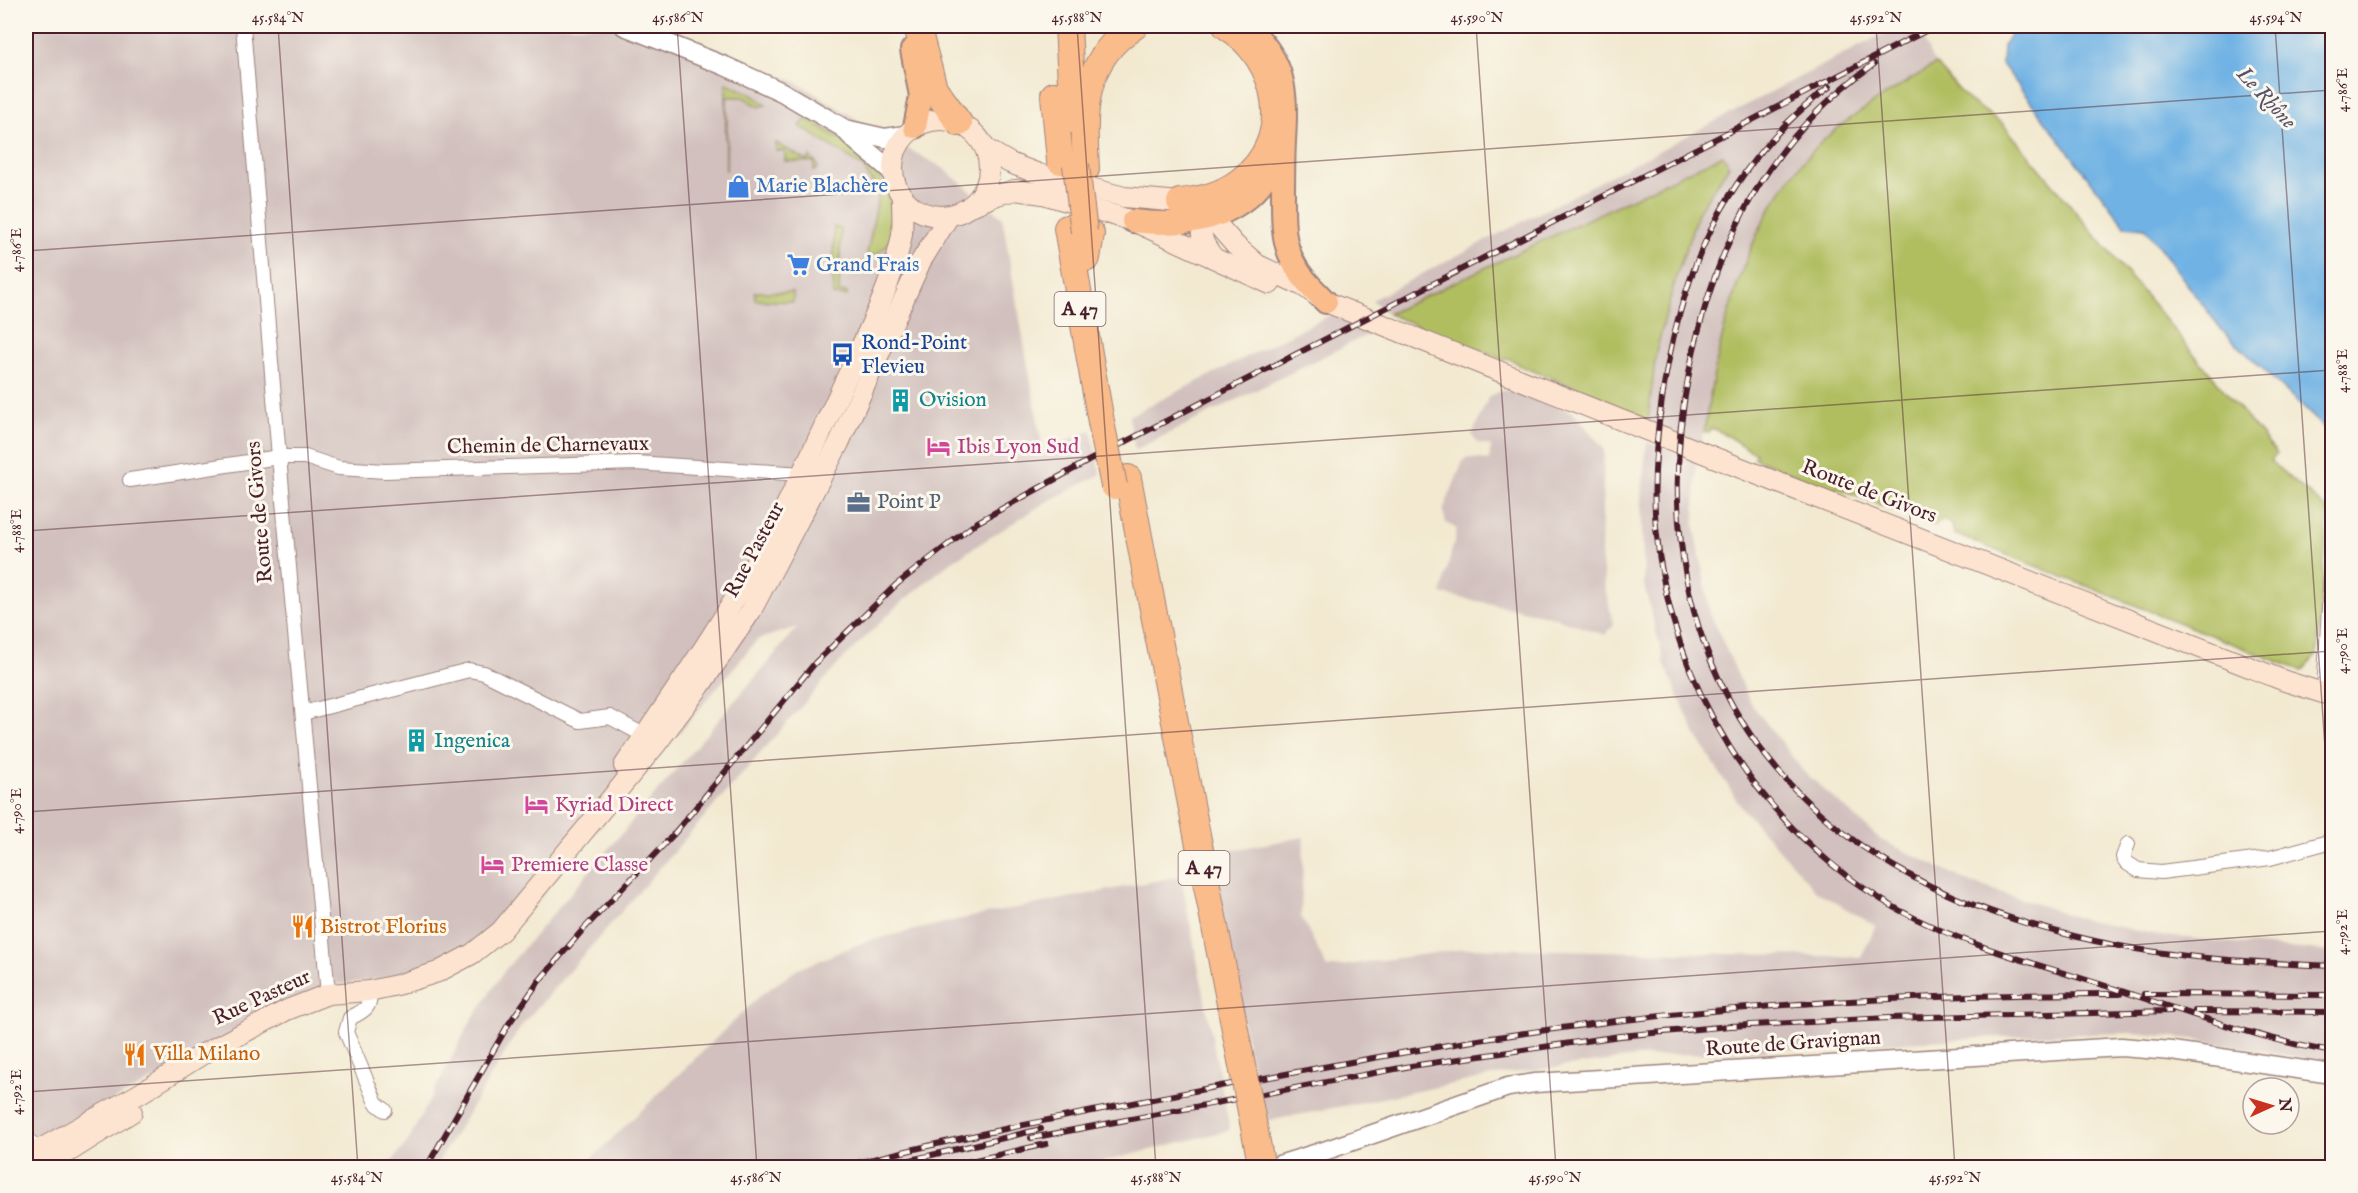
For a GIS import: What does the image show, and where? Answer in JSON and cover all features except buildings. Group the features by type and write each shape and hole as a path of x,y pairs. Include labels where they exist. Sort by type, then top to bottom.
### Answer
{"highway":[{"path":"906,26 921,96 910,131"},
{"path":"917,26 934,88 959,123"},
{"name":"A 47","path":"1052,26 1074,165 1109,419 1246,1167"},
{"name":"A 47","path":"1068,26 1074,165"},
{"path":"1074,165 1091,80 1105,51 1135,26"},
{"path":"1180,202 1206,198 1225,191 1247,176 1265,153 1273,129 1275,102 1263,62 1244,38 1226,26"},
{"path":"1246,26 1270,53 1282,78 1287,106 1283,212 1286,245 1299,272 1326,302"},
{"path":"1133,220 1166,224 1187,223 1232,208 1257,189 1272,169 1284,140"},
{"name":"A 47","path":"1083,238 1109,419"},
{"name":"A 47","path":"1137,570 1262,1167"}],"main road":[{"path":"936,120 959,123 972,131 986,148 1010,163 1039,174 1124,197 1180,202 1215,222 1235,245 1258,265 1303,286 1326,302 1304,298 1133,220 1028,191 1007,192 949,216 923,213 903,198 896,186 893,172 894,157 910,131 936,120"},
{"path":"973,205 983,194 988,179 989,164 986,148"},
{"path":"1214,258 1203,243 1203,224 1215,202 1225,191"},
{"name":"Rue Pasteur","path":"39,1157 242,1031 328,994 369,991 438,972 472,954 501,932 550,873 651,739 700,686 751,611 810,478 890,275 902,232 903,198"},
{"name":"Rue Pasteur","path":"810,478 839,443 921,261 949,216"},
{"name":"Route de Givors","path":"1326,302 1389,329 2145,627 2285,681 2328,695"},
{"name":"Rue Pasteur","path":"39,1157 247,1041 291,1021 369,991"}],"street":[{"name":"Route de Givors","path":"243,26 279,457 328,994"},
{"path":"624,26 726,66 783,92 845,129 885,138 910,131"},
{"path":"845,129 857,143 874,154 893,172"},
{"name":"Chemin de Charnevaux","path":"130,480 279,457 305,457 339,468 385,471 636,463 810,478"},
{"path":"2328,695 2332,556"},
{"path":"303,713 469,670 484,673 580,721 610,717 651,739"},
{"path":"2128,844 2123,856 2127,863 2138,870 2161,872 2270,858 2332,841"},
{"path":"369,991 371,1000 366,1010 350,1018 346,1032 376,1102 386,1110"},
{"name":"Route de Gravignan","path":"1269,1167 1327,1150 1508,1087 1535,1083 2121,1047 2172,1051 2332,1074"}],"shaded area":[{"path":"26,26 664,26 794,81 876,131 943,168 1002,217 1043,451 1091,430 1100,475 1048,501 951,562 897,606 842,660 522,1025 435,1167 388,1167 408,1141 471,1021 505,970 798,627 758,639 515,928 451,969 336,985 26,1143"},
{"path":"1898,26 1918,26 1936,64 1864,107 1825,139 1788,180 1763,222 1741,275 1712,380 1701,443 1648,422 1656,352 1676,277 1699,210 1729,166 1723,155 1388,314 1372,300"},
{"path":"1332,314 1373,332 1135,450 1129,416"},
{"path":"1513,390 1574,413 1604,449 1601,553 1605,589 1614,624 1605,635 1547,615 1441,594 1457,529 1446,523 1443,511 1463,461 1468,458 1489,460 1491,446 1477,443 1472,435 1489,396 1500,391"},
{"path":"1647,442 1696,458 1695,527 1710,613 1750,702 1803,771 1881,840 1972,883 2085,920 2164,936 2332,952 2332,1063 2193,1039 2133,1033 2037,1035 1638,1057 1502,1074 1263,1122 1209,854 1304,837 1301,916 1327,968 1470,948 1861,957 1876,926 1817,892 1741,807 1696,735 1665,666 1644,585 1641,495"},
{"path":"1181,876 1230,1130 1078,1168 579,1167 592,1158 762,994 798,969 864,942 956,920"}],"green space":[{"path":"1936,64 1967,99 2003,124 2277,454 2270,461 2328,510 2317,655 2302,671 1954,534 1952,525 1943,520 1935,526 1837,488 1832,490 1754,458 1756,453 1717,430 1711,428 1709,433 1704,432 1718,353 1728,313 1757,236 1776,200 1799,167 1826,138 1866,108"},
{"path":"726,83 750,93 766,105 759,107 743,97 727,97 726,171"},
{"path":"810,120 870,157 880,168 877,172 885,188 893,215 892,234 885,247 866,259 879,193 863,167 800,126 804,121"},
{"path":"776,143 807,161 810,157 817,164 818,168 814,171 814,162 785,161 785,151 776,151"},
{"path":"1723,155 1729,166 1699,210 1676,277 1656,352 1648,422 1619,411 1606,400 1518,365 1507,358 1504,360 1388,314"},
{"path":"834,227 841,229 839,292 847,293 847,296 833,295"},
{"path":"755,292 793,292 793,302 755,300"}],"water":[{"name":"Le Rhône","path":"2016,26 2323,26 2332,36 2332,435 2221,329 2145,228 2125,226 2002,64 2003,46"}],"railway":[{"path":"426,1168 508,1025 539,981 580,933 673,835 815,663 897,584 976,523 1090,460 1935,26"},
{"path":"1874,64 1837,93 1804,126 1776,160 1752,197 1731,237 1714,278 1701,322 1690,368 1679,446 1679,521 1690,594 1711,662 1744,725 1788,782 1844,833 1911,876 1931,886 1973,905 2016,920 2113,945 2206,958 2332,966"},
{"path":"1829,87 1793,118 1762,151 1735,187 1713,225 1695,265 1670,353 1656,447 1654,495 1656,527 1664,585 1680,642 1702,697 1730,748 1764,796 1804,839 1849,878 1899,910 1949,934 2001,953 2246,1031 2332,1052"},
{"path":"838,1168 981,1134 1220,1086 1428,1048 1554,1029 1765,1006 1908,998 2120,994"},
{"path":"2144,994 2332,995"},
{"path":"1031,1138 1411,1066 1620,1036 1730,1026 1889,1018 2171,1011"},
{"path":"2195,1011 2332,1012"},
{"path":"877,1168 1041,1129"},
{"path":"940,1168 1046,1144"}],"place":[{"name":"Marie Blachère","path":"738,186"},
{"name":"Grand Frais","path":"798,265"},
{"name":"Rond-Point Flevieu","path":"843,355"},
{"name":"Ovision","path":"901,400"},
{"name":"Ibis Lyon Sud","path":"939,447"},
{"name":"Point P","path":"859,502"},
{"name":"Ingenica","path":"416,741"},
{"name":"Kyriad Direct","path":"537,805"},
{"name":"Premiere Classe","path":"493,865"},
{"name":"Bistrot Florius","path":"302,927"},
{"name":"Villa Milano","path":"135,1054"}]}
